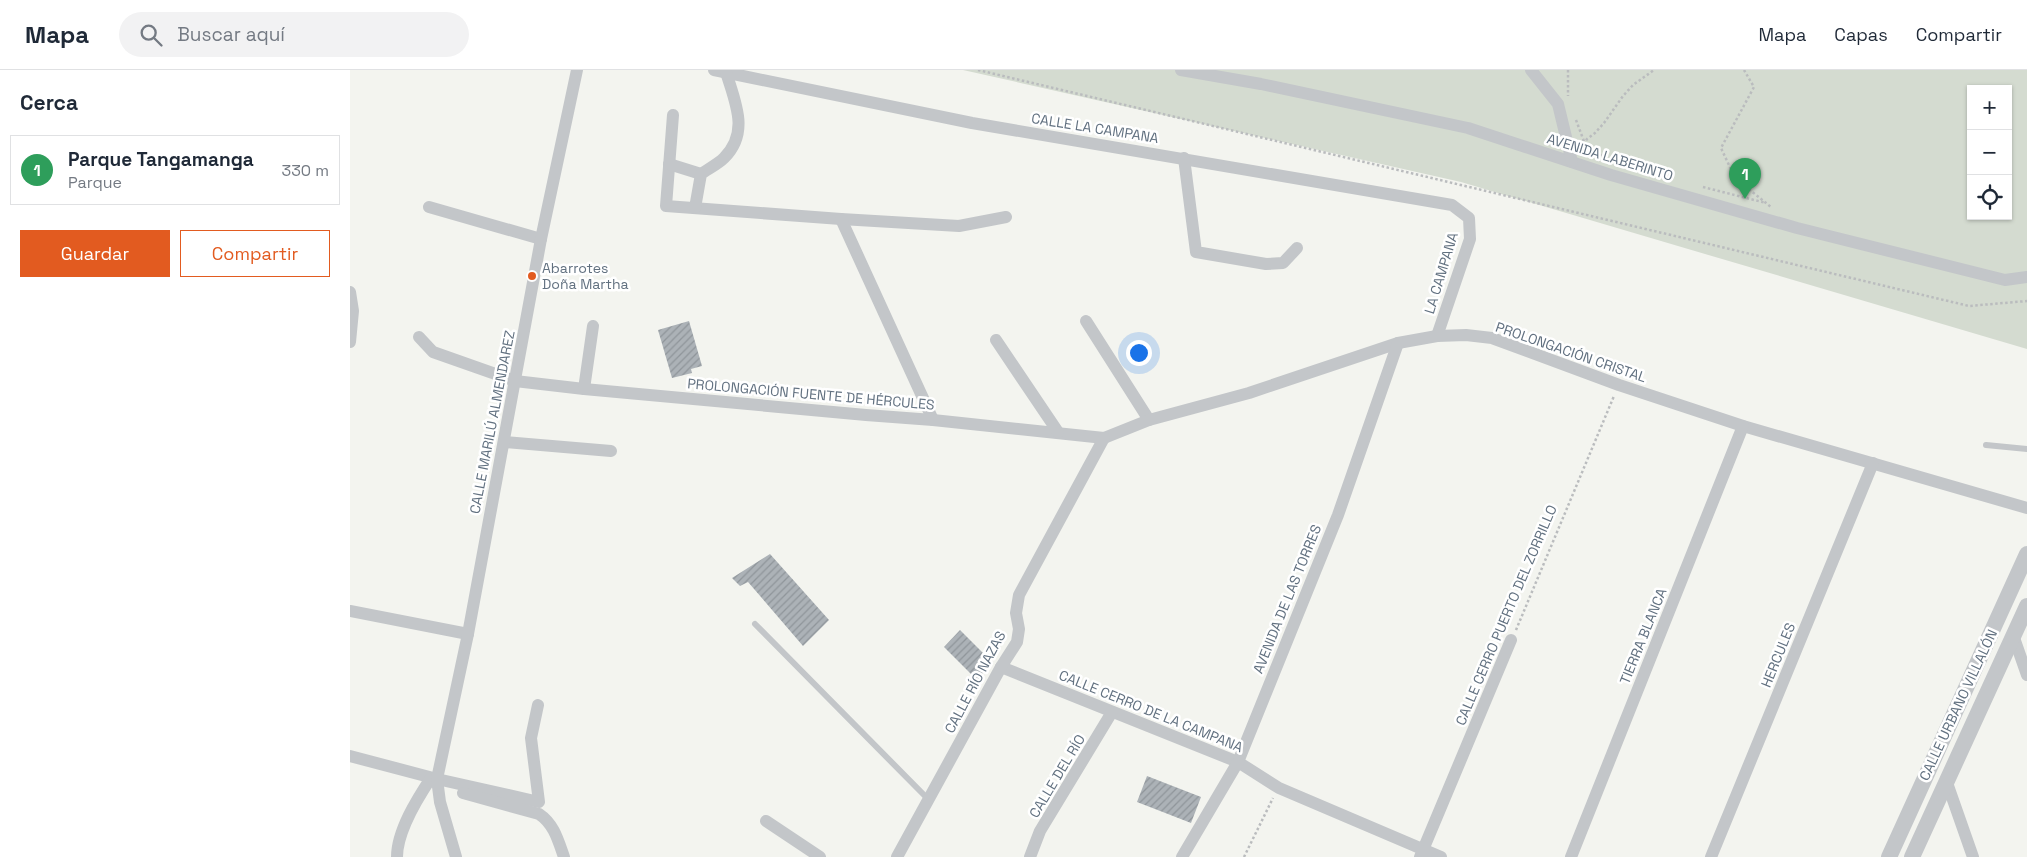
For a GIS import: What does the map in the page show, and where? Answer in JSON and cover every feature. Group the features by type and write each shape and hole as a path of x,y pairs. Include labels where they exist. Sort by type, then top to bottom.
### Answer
{"street":[{"name":"CALLE MARILÚ ALMENDAREZ","path":"435,781 468,634 542,238 577,70"},
{"name":"AVENIDA LABERINTO","path":"1181,70 1262,84 1468,128 1572,162 1797,228 2005,280 2027,277"},
{"path":"1531,70 1558,104 1572,162"},
{"path":"695,208 701,174 724,157 737,139 740,119 720,71"},
{"name":"CALLE LA CAMPANA","path":"720,71 972,123 1452,204 1469,218"},
{"path":"673,115 666,206 841,220 959,226 1006,217"},
{"path":"1184,158 1196,252 1266,264 1283,263 1297,248"},
{"path":"669,164 701,174"},
{"path":"429,207 542,238"},
{"name":"LA CAMPANA","path":"1437,336 1470,239 1469,218"},
{"path":"841,220 933,420"},
{"path":"350,292 352,311 350,342"},
{"path":"1086,321 1149,420"},
{"path":"584,389 593,326"},
{"name":"PROLONGACIÓN CRISTAL","path":"1104,438 1149,420 1249,393 1398,343 1437,336 1466,335 1492,338 1619,385 1743,426 2027,508"},
{"name":"PROLONGACIÓN FUENTE DE HÉRCULES","path":"419,337 433,352 516,381 584,389 1058,432 1104,438"},
{"path":"996,340 1058,432"},
{"name":"AVENIDA DE LAS TORRES","path":"1182,857 1238,762 1338,515 1398,343"},
{"name":"TIERRA BLANCA","path":"1571,857 1743,426"},
{"name":"CALLE RÍO NAZAS","path":"899,856 928,799 1001,667 1017,642 1019,629 1016,613 1019,595 1104,438"},
{"path":"504,442 611,451"},
{"name":"HERCULES","path":"1711,857 1873,463"},
{"name":"CALLE URBANO VILLALÓN","path":"1889,857 2027,554"},
{"name":"CALLE URBANO VILLALÓN","path":"1912,857 2027,606"},
{"path":"350,611 468,634"},
{"path":"2013,635 2027,674"},
{"name":"CALLE CERRO PUERTO DEL ZORRILLO","path":"1422,853 1511,640"},
{"name":"CALLE CERRO DE LA CAMPANA","path":"1001,667 1238,762 1278,788 1422,853"},
{"path":"435,781 539,802 532,738 538,705"},
{"name":"CALLE DEL RÍO","path":"1030,857 1040,832 1112,712"},
{"path":"350,756 539,814 548,820 553,828 564,857"},
{"path":"1946,780 1973,857"},
{"path":"397,857 397,844 418,798 435,781"},
{"path":"435,781 456,857"},
{"path":"766,821 820,857"},
{"path":"1422,853 1441,857"}],"lane":[{"path":"1986,446 2027,449"},
{"path":"755,624 928,799"}],"path":[{"path":"978,70 1968,306 2027,301"},
{"path":"1568,70 1569,100"},
{"path":"1572,162 1587,139 1604,123 1628,90 1654,70"},
{"path":"1744,70 1754,87 1721,148 1735,178 1774,209"},
{"path":"1575,118 1585,144 1616,164"},
{"path":"1700,186 1766,203"},
{"name":"CALLE CERRO PUERTO DEL ZORRILLO","path":"1511,640 1619,385"},
{"path":"1244,857 1278,788"}],"shaded area":[{"path":"963,70 2027,70 2027,349 1461,182"}],"building":[{"path":"689,321 702,366 691,369 692,373 672,378 658,330"},
{"path":"770,554 829,620 803,646 748,582 740,586 732,578"},
{"path":"960,630 990,660 978,681 944,647"},
{"path":"1147,776 1201,797 1191,823 1137,802"}],"place":[{"name":"Parque Tangamanga","path":"1745,199"},
{"name":"Abarrotes Doña Martha","path":"532,276"}]}
